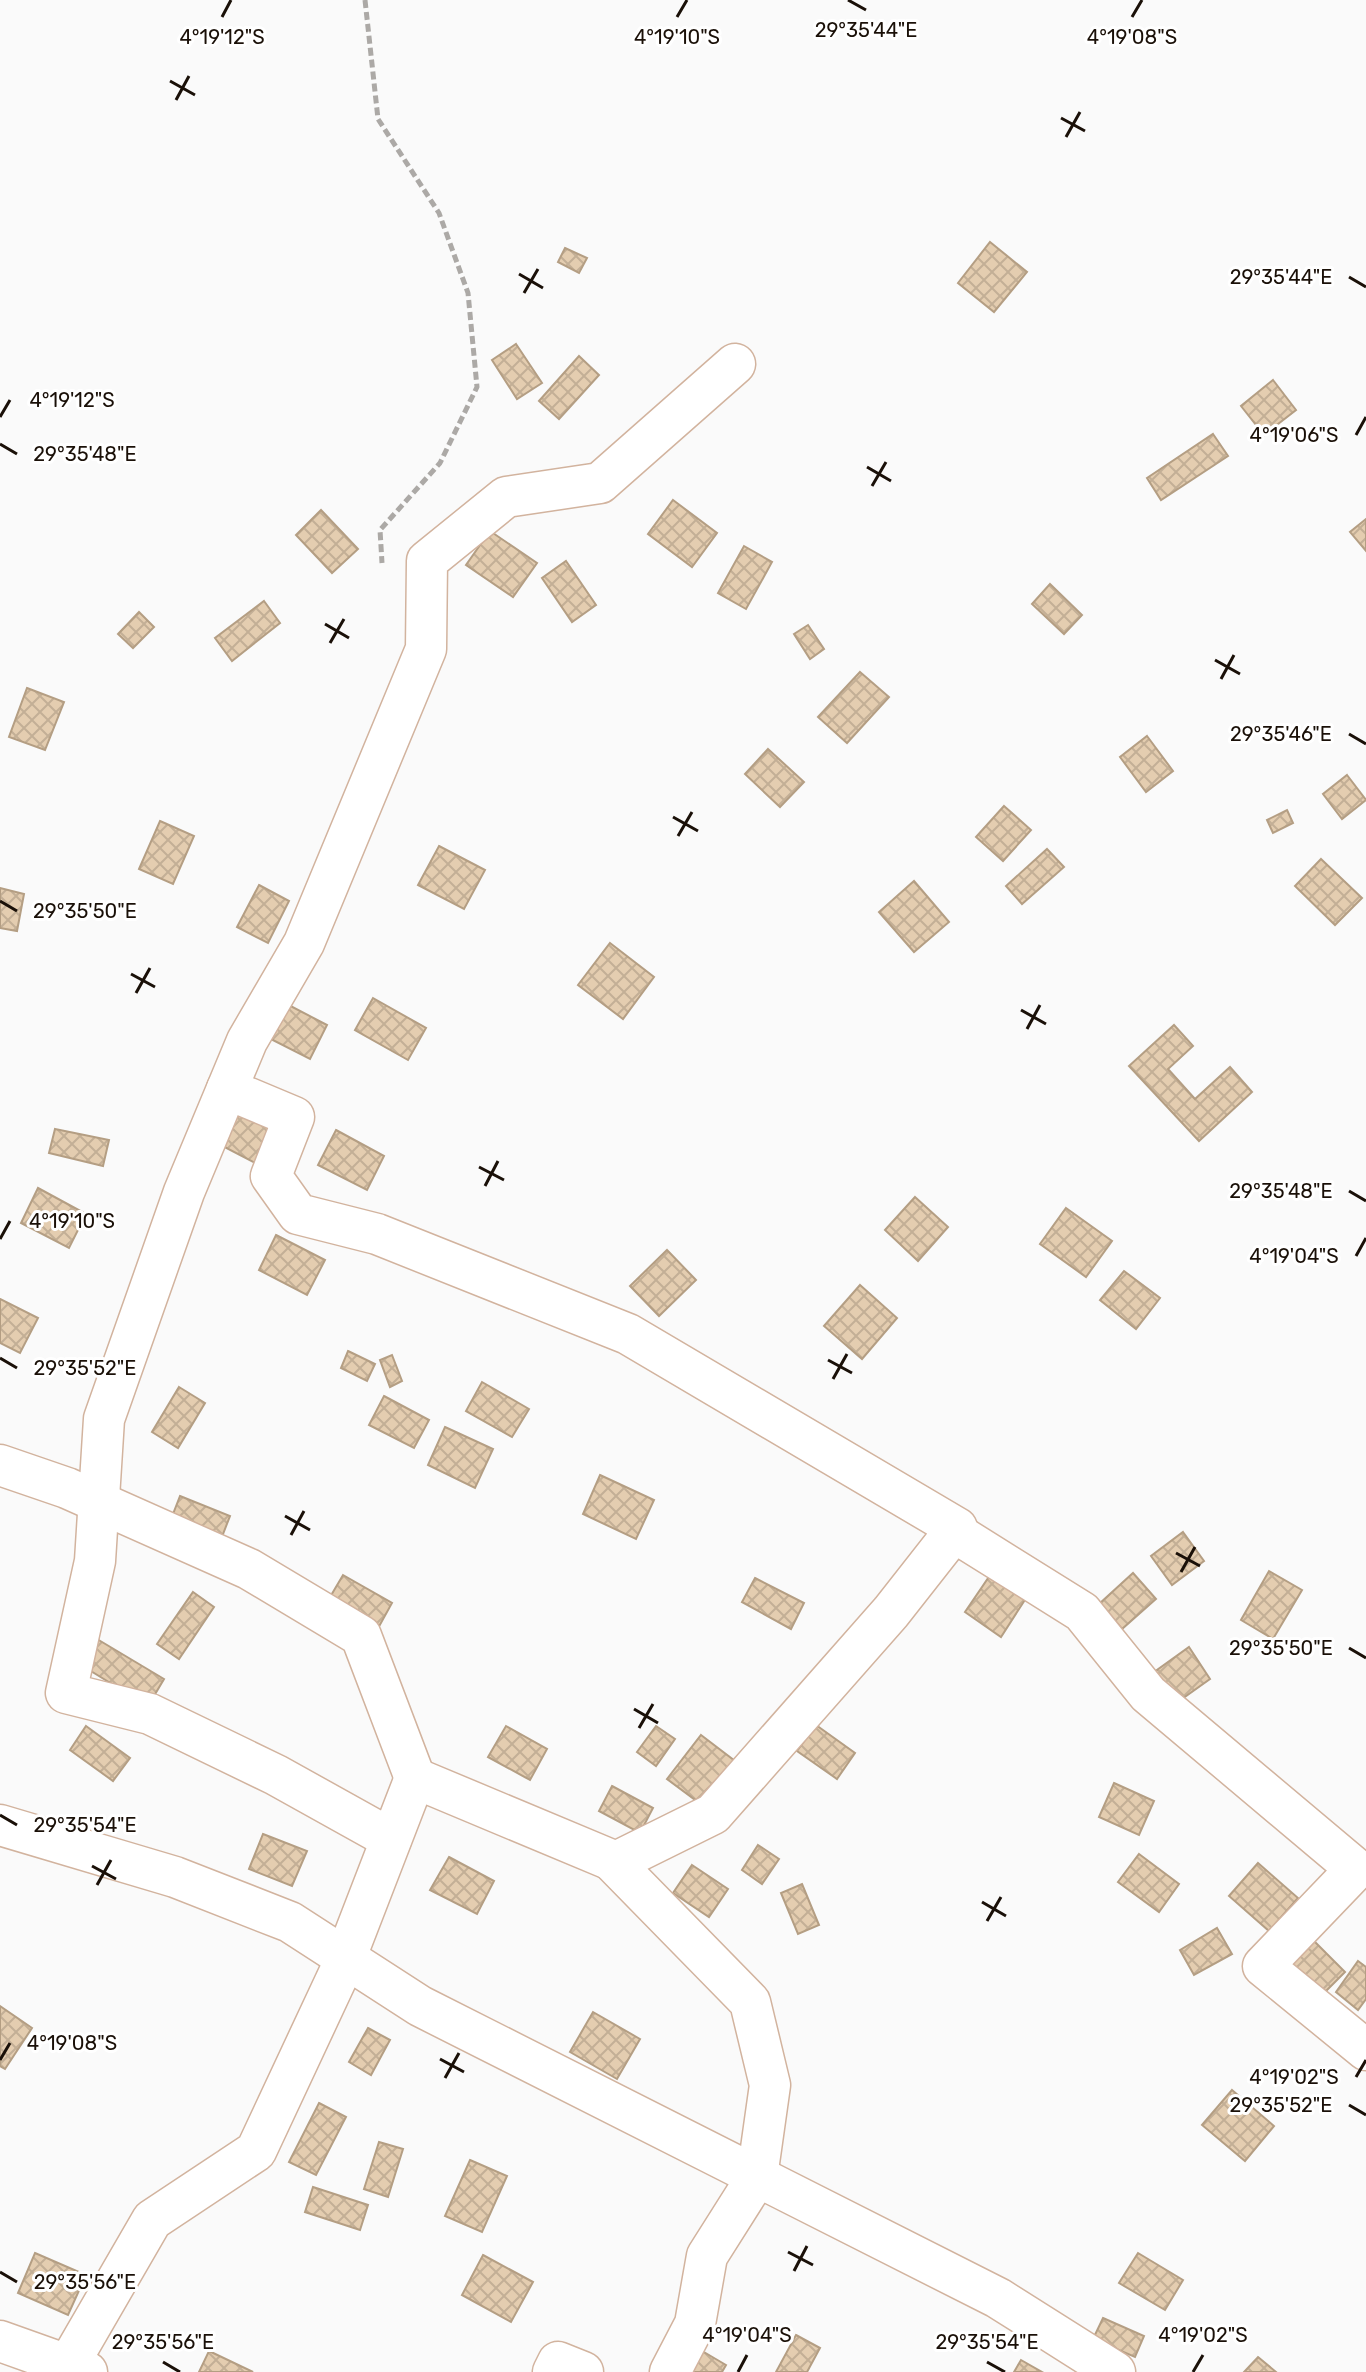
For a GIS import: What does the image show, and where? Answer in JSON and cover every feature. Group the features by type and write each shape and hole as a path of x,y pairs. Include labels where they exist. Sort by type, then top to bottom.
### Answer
{"street":[{"path":"391,1839 276,1775 150,1714 66,1693 95,1561 104,1419 184,1192 247,1041 304,943 426,649 427,561 506,497 600,483 735,364"},
{"path":"227,1089 294,1117 271,1176 298,1214 377,1234 628,1334 957,1528 891,1612 713,1814 616,1862 415,1778"},
{"path":"0,1465 99,1502 249,1569 361,1636 415,1778 345,1959 256,2151 152,2220 73,2370 0,2341"},
{"path":"954,1532 1082,1612 1148,1694 1356,1869 1263,1966 1366,2050"},
{"path":"0,1825 175,1877 290,1922 420,2006 998,2298 1081,2362 1115,2372"},
{"path":"611,1860 750,2002 770,2085 757,2177 707,2256 695,2324 670,2372"},
{"path":"553,2372 558,2362 583,2372"}],"path":[{"path":"365,0 378,119 439,213 468,293 477,387 440,463 380,530 382,569"}],"building":[{"path":"990,242 1027,272 994,312 958,283"},
{"path":"565,248 587,258 579,273 558,262"},
{"path":"516,344 542,383 517,399 492,360"},
{"path":"579,356 599,375 559,419 539,401"},
{"path":"1273,380 1296,410 1264,435 1241,406"},
{"path":"1213,434 1228,456 1161,500 1147,478"},
{"path":"673,500 717,533 692,567 648,534"},
{"path":"321,510 358,549 332,573 296,535"},
{"path":"1366,519 1366,551 1350,532"},
{"path":"490,531 537,563 513,597 466,565"},
{"path":"744,546 772,562 746,609 718,593"},
{"path":"566,561 596,605 572,622 542,578"},
{"path":"1050,584 1082,615 1064,634 1032,604"},
{"path":"264,601 280,623 232,661 215,638"},
{"path":"139,612 154,627 133,648 118,634"},
{"path":"808,625 824,649 810,659 794,634"},
{"path":"860,672 889,697 847,743 818,717"},
{"path":"27,688 64,702 45,750 9,737"},
{"path":"1147,736 1173,771 1146,792 1120,757"},
{"path":"768,749 804,782 780,807 745,774"},
{"path":"1347,775 1366,800 1342,819 1323,794"},
{"path":"1004,806 1031,830 1003,861 976,837"},
{"path":"1287,810 1293,823 1273,833 1267,820"},
{"path":"160,821 194,836 173,884 139,869"},
{"path":"439,846 485,870 464,909 418,885"},
{"path":"1047,849 1064,867 1022,904 1006,886"},
{"path":"1321,859 1362,898 1335,925 1295,886"},
{"path":"914,881 949,922 914,952 879,912"},
{"path":"259,885 289,901 268,943 237,927"},
{"path":"0,888 24,894 17,931 0,928"},
{"path":"610,943 654,977 623,1019 578,985"},
{"path":"373,998 426,1028 408,1060 355,1030"},
{"path":"279,1000 327,1025 310,1059 261,1034"},
{"path":"1174,1025 1193,1046 1168,1069 1195,1099 1230,1067 1252,1092 1199,1141 1129,1066"},
{"path":"230,1107 279,1131 261,1166 213,1141"},
{"path":"55,1129 109,1140 103,1166 49,1153"},
{"path":"336,1130 384,1156 367,1190 318,1165"},
{"path":"38,1188 86,1214 69,1248 21,1223"},
{"path":"915,1197 948,1227 918,1261 885,1230"},
{"path":"1066,1208 1112,1241 1086,1277 1040,1244"},
{"path":"276,1235 325,1260 307,1295 259,1270"},
{"path":"667,1250 696,1280 659,1316 630,1286"},
{"path":"1124,1271 1160,1298 1136,1329 1100,1300"},
{"path":"860,1285 897,1318 862,1359 824,1326"},
{"path":"0,1299 38,1318 20,1353 0,1343"},
{"path":"348,1351 375,1364 367,1381 341,1368"},
{"path":"392,1355 402,1381 390,1387 380,1360"},
{"path":"482,1382 529,1409 512,1437 466,1411"},
{"path":"179,1387 205,1403 178,1448 152,1432"},
{"path":"384,1396 429,1420 414,1448 369,1425"},
{"path":"445,1427 493,1449 475,1488 428,1465"},
{"path":"600,1475 654,1500 636,1539 583,1514"},
{"path":"180,1496 230,1516 218,1547 168,1527"},
{"path":"1183,1532 1204,1561 1172,1585 1151,1556"},
{"path":"995,1568 1030,1592 1001,1637 965,1612"},
{"path":"1269,1571 1302,1590 1273,1639 1241,1620"},
{"path":"1133,1573 1156,1599 1122,1629 1100,1603"},
{"path":"343,1575 392,1603 376,1632 326,1604"},
{"path":"755,1578 804,1603 791,1629 742,1602"},
{"path":"193,1592 214,1607 179,1659 157,1644"},
{"path":"97,1639 164,1679 148,1706 81,1665"},
{"path":"1189,1647 1210,1679 1172,1706 1150,1675"},
{"path":"816,1725 855,1753 837,1779 797,1751"},
{"path":"86,1726 130,1758 113,1781 70,1750"},
{"path":"506,1726 547,1749 530,1780 488,1757"},
{"path":"656,1726 675,1739 656,1766 637,1752"},
{"path":"701,1735 735,1761 702,1805 667,1779"},
{"path":"1114,1783 1154,1801 1139,1835 1099,1817"},
{"path":"612,1786 653,1808 640,1833 599,1811"},
{"path":"263,1834 307,1851 292,1886 249,1869"},
{"path":"758,1845 779,1859 762,1884 742,1870"},
{"path":"1139,1854 1179,1884 1159,1912 1118,1882"},
{"path":"449,1857 494,1881 477,1914 430,1890"},
{"path":"1258,1863 1298,1898 1269,1931 1229,1896"},
{"path":"692,1865 728,1889 709,1917 673,1893"},
{"path":"802,1884 819,1925 798,1934 781,1893"},
{"path":"1217,1928 1232,1954 1194,1975 1180,1950"},
{"path":"1311,1938 1345,1972 1315,2002 1281,1969"},
{"path":"1358,1961 1366,1967 1366,1999 1358,2010 1336,1992"},
{"path":"0,2006 32,2028 5,2069 0,2066"},
{"path":"593,2012 640,2039 617,2079 570,2052"},
{"path":"368,2028 390,2040 371,2075 349,2062"},
{"path":"1232,2090 1274,2126 1245,2161 1202,2125"},
{"path":"319,2103 346,2117 316,2175 289,2162"},
{"path":"379,2142 403,2149 388,2197 364,2189"},
{"path":"470,2160 507,2176 482,2232 445,2216"},
{"path":"313,2187 368,2205 360,2230 305,2212"},
{"path":"35,2253 86,2275 68,2315 18,2293"},
{"path":"1138,2253 1183,2280 1165,2310 1119,2283"},
{"path":"483,2255 533,2282 511,2322 462,2295"},
{"path":"1103,2318 1144,2336 1135,2357 1093,2339"},
{"path":"796,2335 820,2348 807,2372 776,2372"},
{"path":"692,2345 726,2365 722,2372 680,2372"},
{"path":"209,2351 253,2372 199,2372"},
{"path":"1258,2357 1276,2372 1244,2372"},
{"path":"1021,2360 1042,2372 1014,2372"}]}
